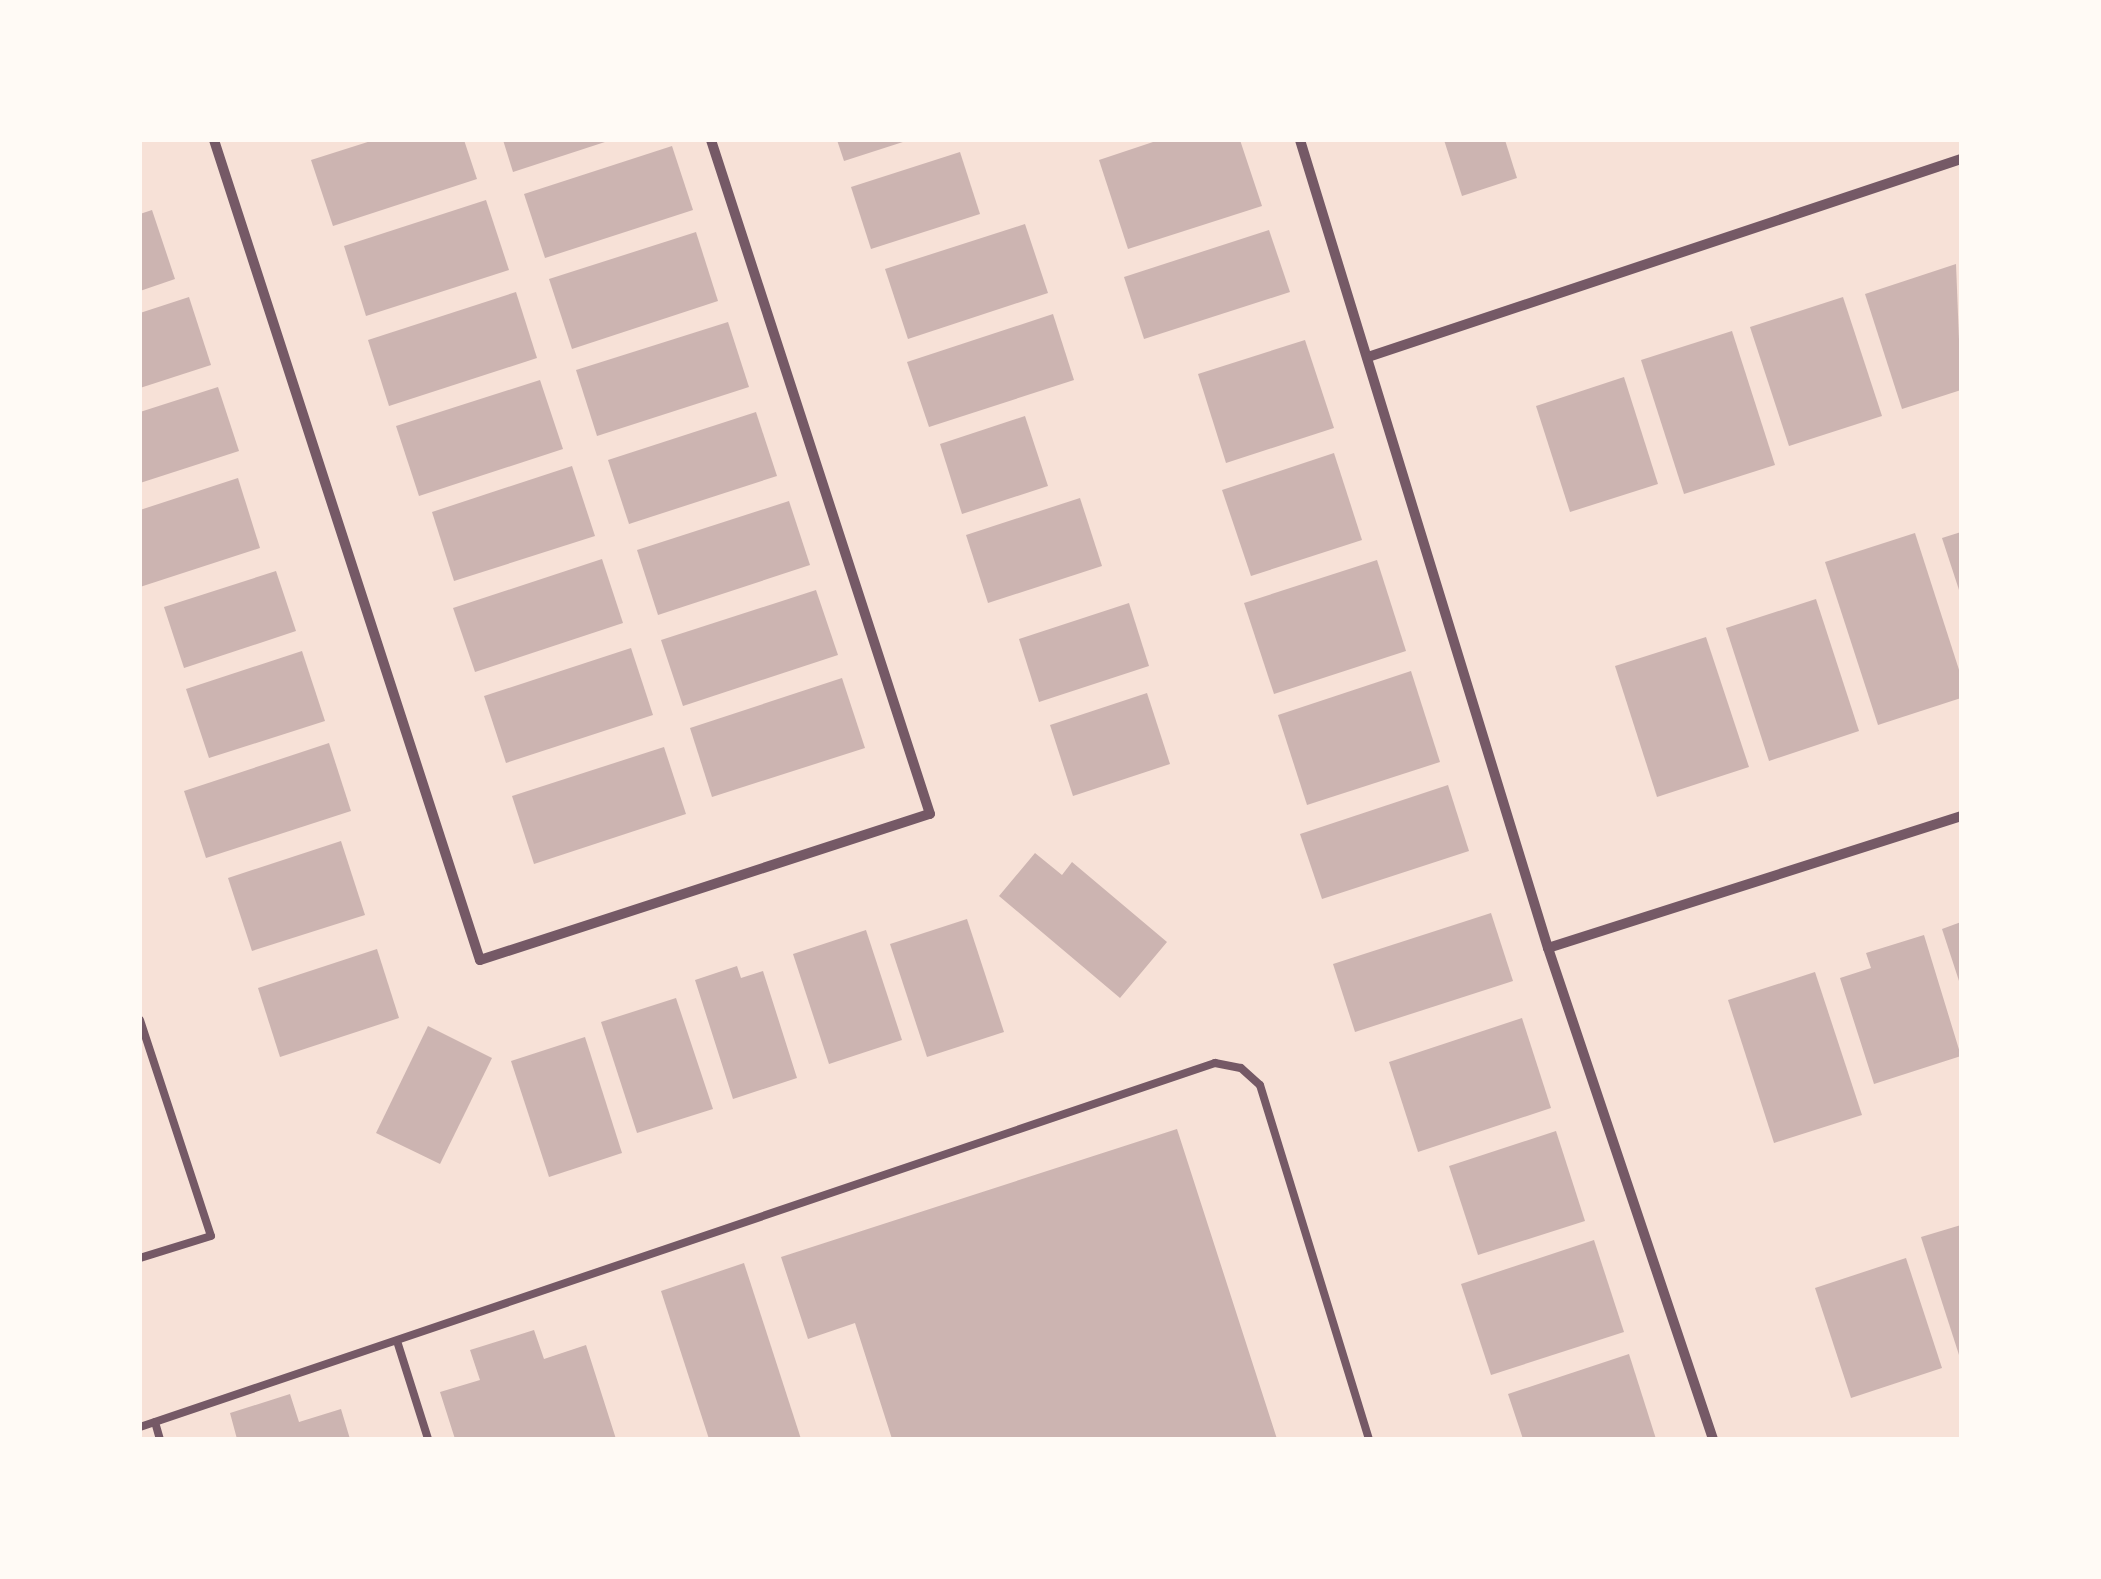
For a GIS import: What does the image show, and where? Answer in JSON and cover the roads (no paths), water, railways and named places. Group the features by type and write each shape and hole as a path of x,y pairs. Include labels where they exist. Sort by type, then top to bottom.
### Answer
{"street":[{"path":"214,140 480,960 930,814 711,140"},
{"path":"1300,140 1371,356 1548,948 1713,1439"},
{"path":"1371,356 1961,158"},
{"path":"1548,948 1961,816"}],"lane":[{"path":"140,1020 210,1236 140,1258"},
{"path":"140,1428 1215,1063 1241,1068 1260,1085 1369,1439"},
{"path":"398,1340 428,1439"},
{"path":"155,1422 160,1439"}]}
